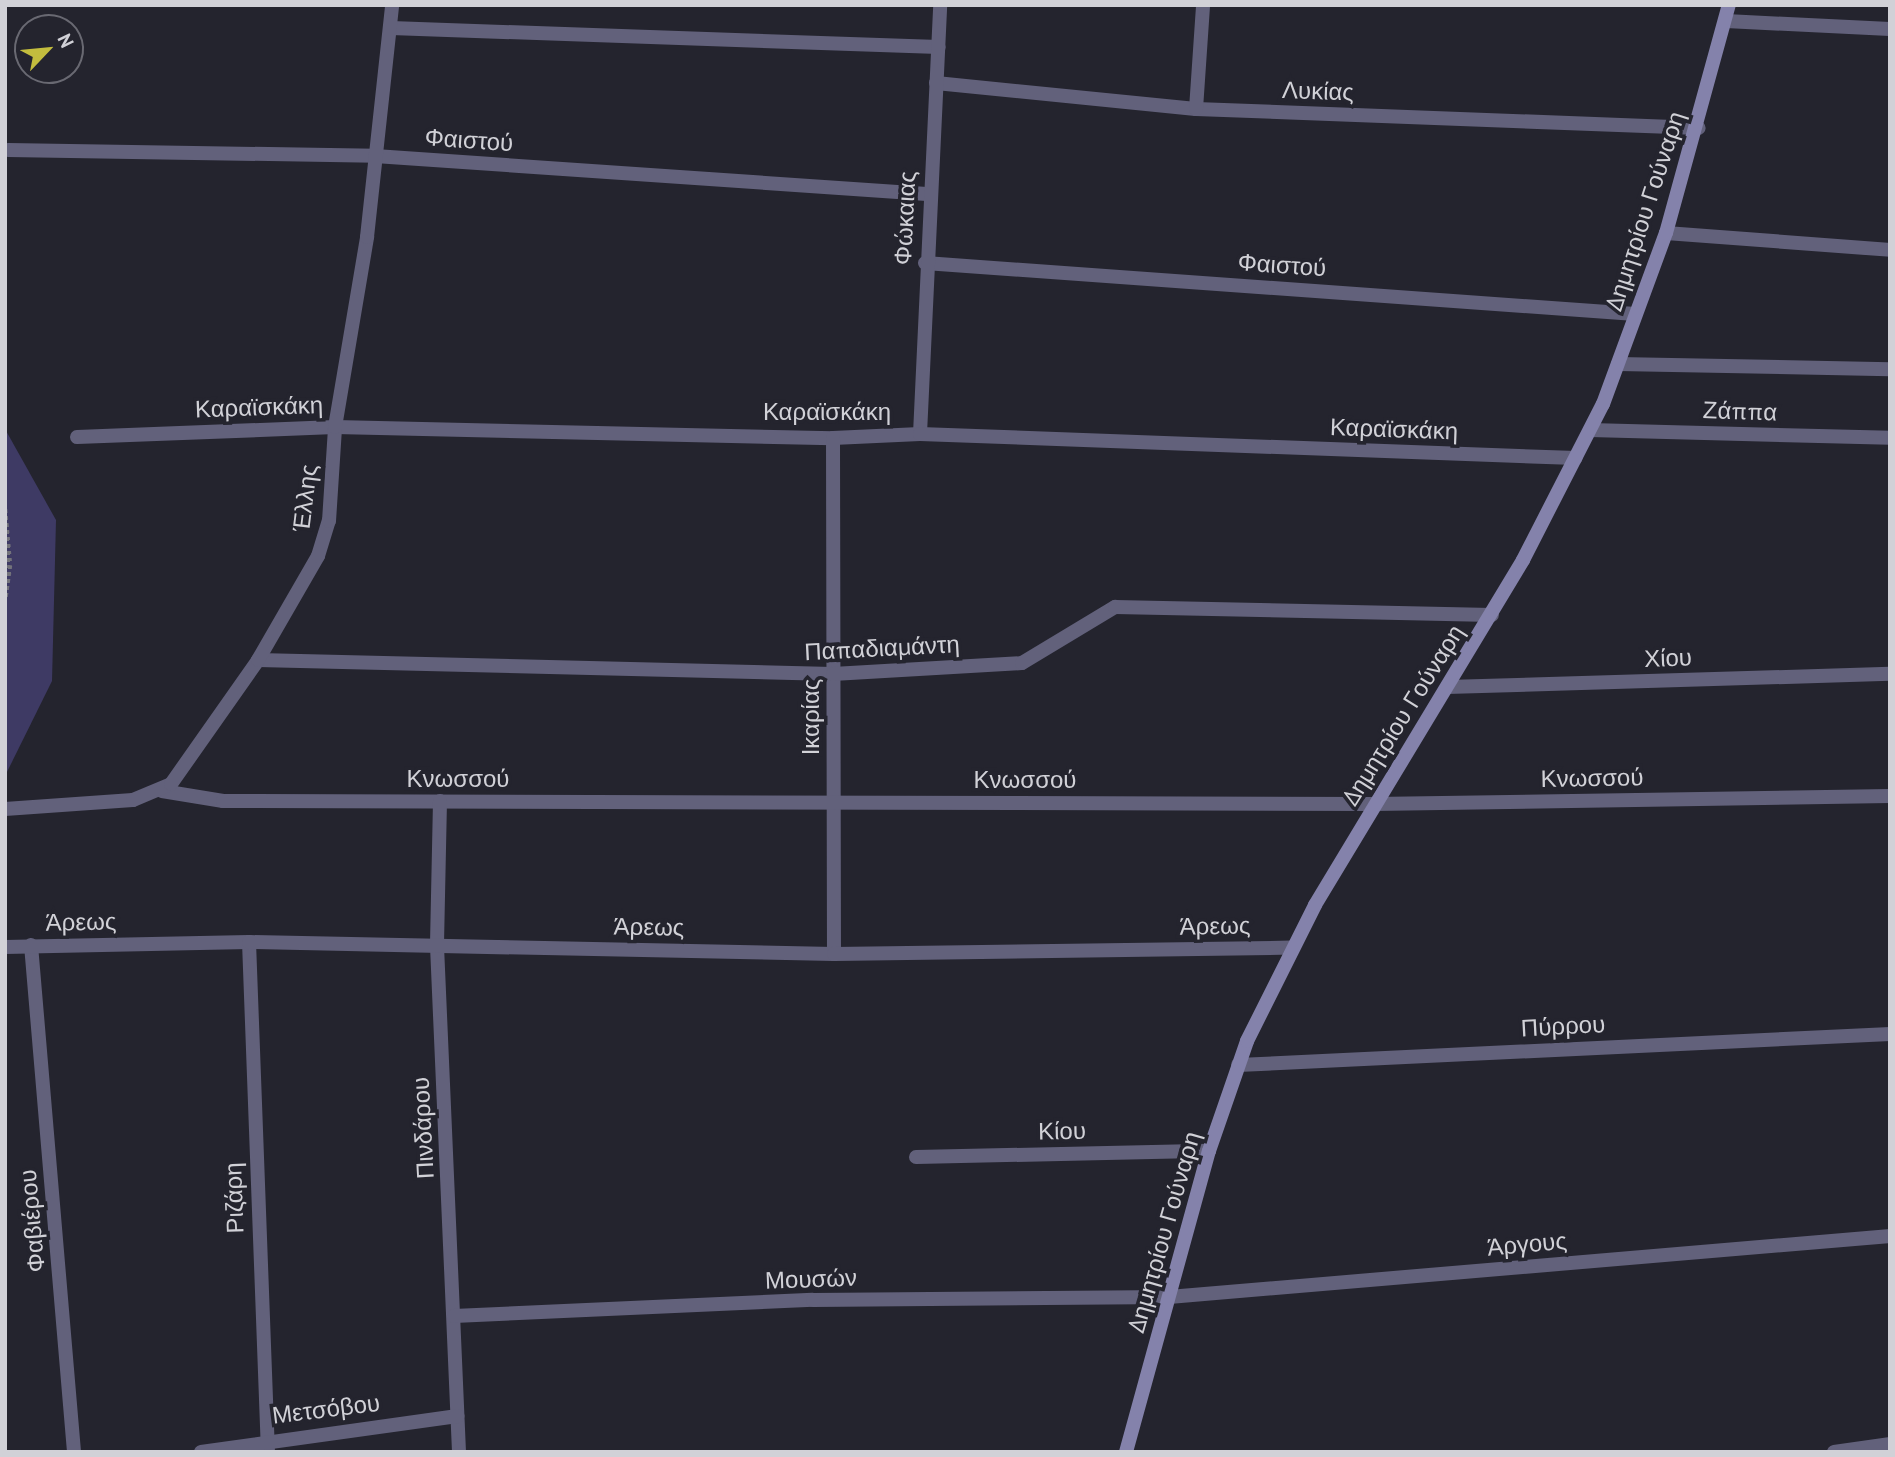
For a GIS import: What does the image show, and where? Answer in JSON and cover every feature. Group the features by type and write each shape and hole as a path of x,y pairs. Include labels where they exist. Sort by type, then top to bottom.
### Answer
{"street":[{"name":"Έλλης","path":"162,791 195,758 258,660 327,530 335,427 375,156 392,5"},
{"name":"Φώκαιας","path":"920,434 927,194 940,5"},
{"path":"1196,109 1203,5"},
{"name":"Δημητρίου Γούναρη","path":"1126,1452 1209,1151 1238,1065 1291,948 1374,804 1492,615 1590,430 1618,364 1666,233 1699,128 1730,5"},
{"path":"1726,21 1890,29"},
{"path":"391,28 939,47"},
{"name":"Λυκίας","path":"936,83 1196,109 1699,128"},
{"name":"Φαιστού","path":"8,150 375,156 927,194"},
{"path":"1666,233 1890,250"},
{"name":"Φαιστού","path":"925,263 1635,314"},
{"path":"1618,364 1890,369"},
{"name":"Καραϊσκάκη","path":"77,437 335,427 832,438 920,434 1576,458"},
{"name":"Ζάππα","path":"1590,430 1890,438"},
{"name":"Ικαρίας","path":"832,438 834,954"},
{"name":"Παπαδιαμάντη","path":"258,660 833,674 1022,663 1115,607 1492,615"},
{"name":"Χίου","path":"1447,687 1890,674"},
{"path":"5,809 76,800 111,803 162,791"},
{"name":"Κνωσσού","path":"162,791 223,801 440,802 1374,804 1890,796"},
{"name":"Πινδάρου","path":"440,802 437,946 459,1452"},
{"name":"Άρεως","path":"5,947 249,942 834,954 1291,948"},
{"name":"Ριζάρη","path":"249,942 268,1446"},
{"name":"Φαβιέρου","path":"31,945 74,1452"},
{"name":"Πύρρου","path":"1238,1065 1890,1034"},
{"name":"Κίου","path":"916,1157 1209,1151"},
{"name":"Άργους","path":"1169,1297 1890,1236"},
{"name":"Μουσών","path":"454,1316 813,1300 1169,1297"},
{"name":"Μετσόβου","path":"201,1452 268,1446 457,1416"},
{"path":"1834,1452 1890,1444"}],"path":[{"path":"5,509 10,565 5,600"}],"shaded area":[{"path":"5,429 56,520 52,681 5,776"}]}
